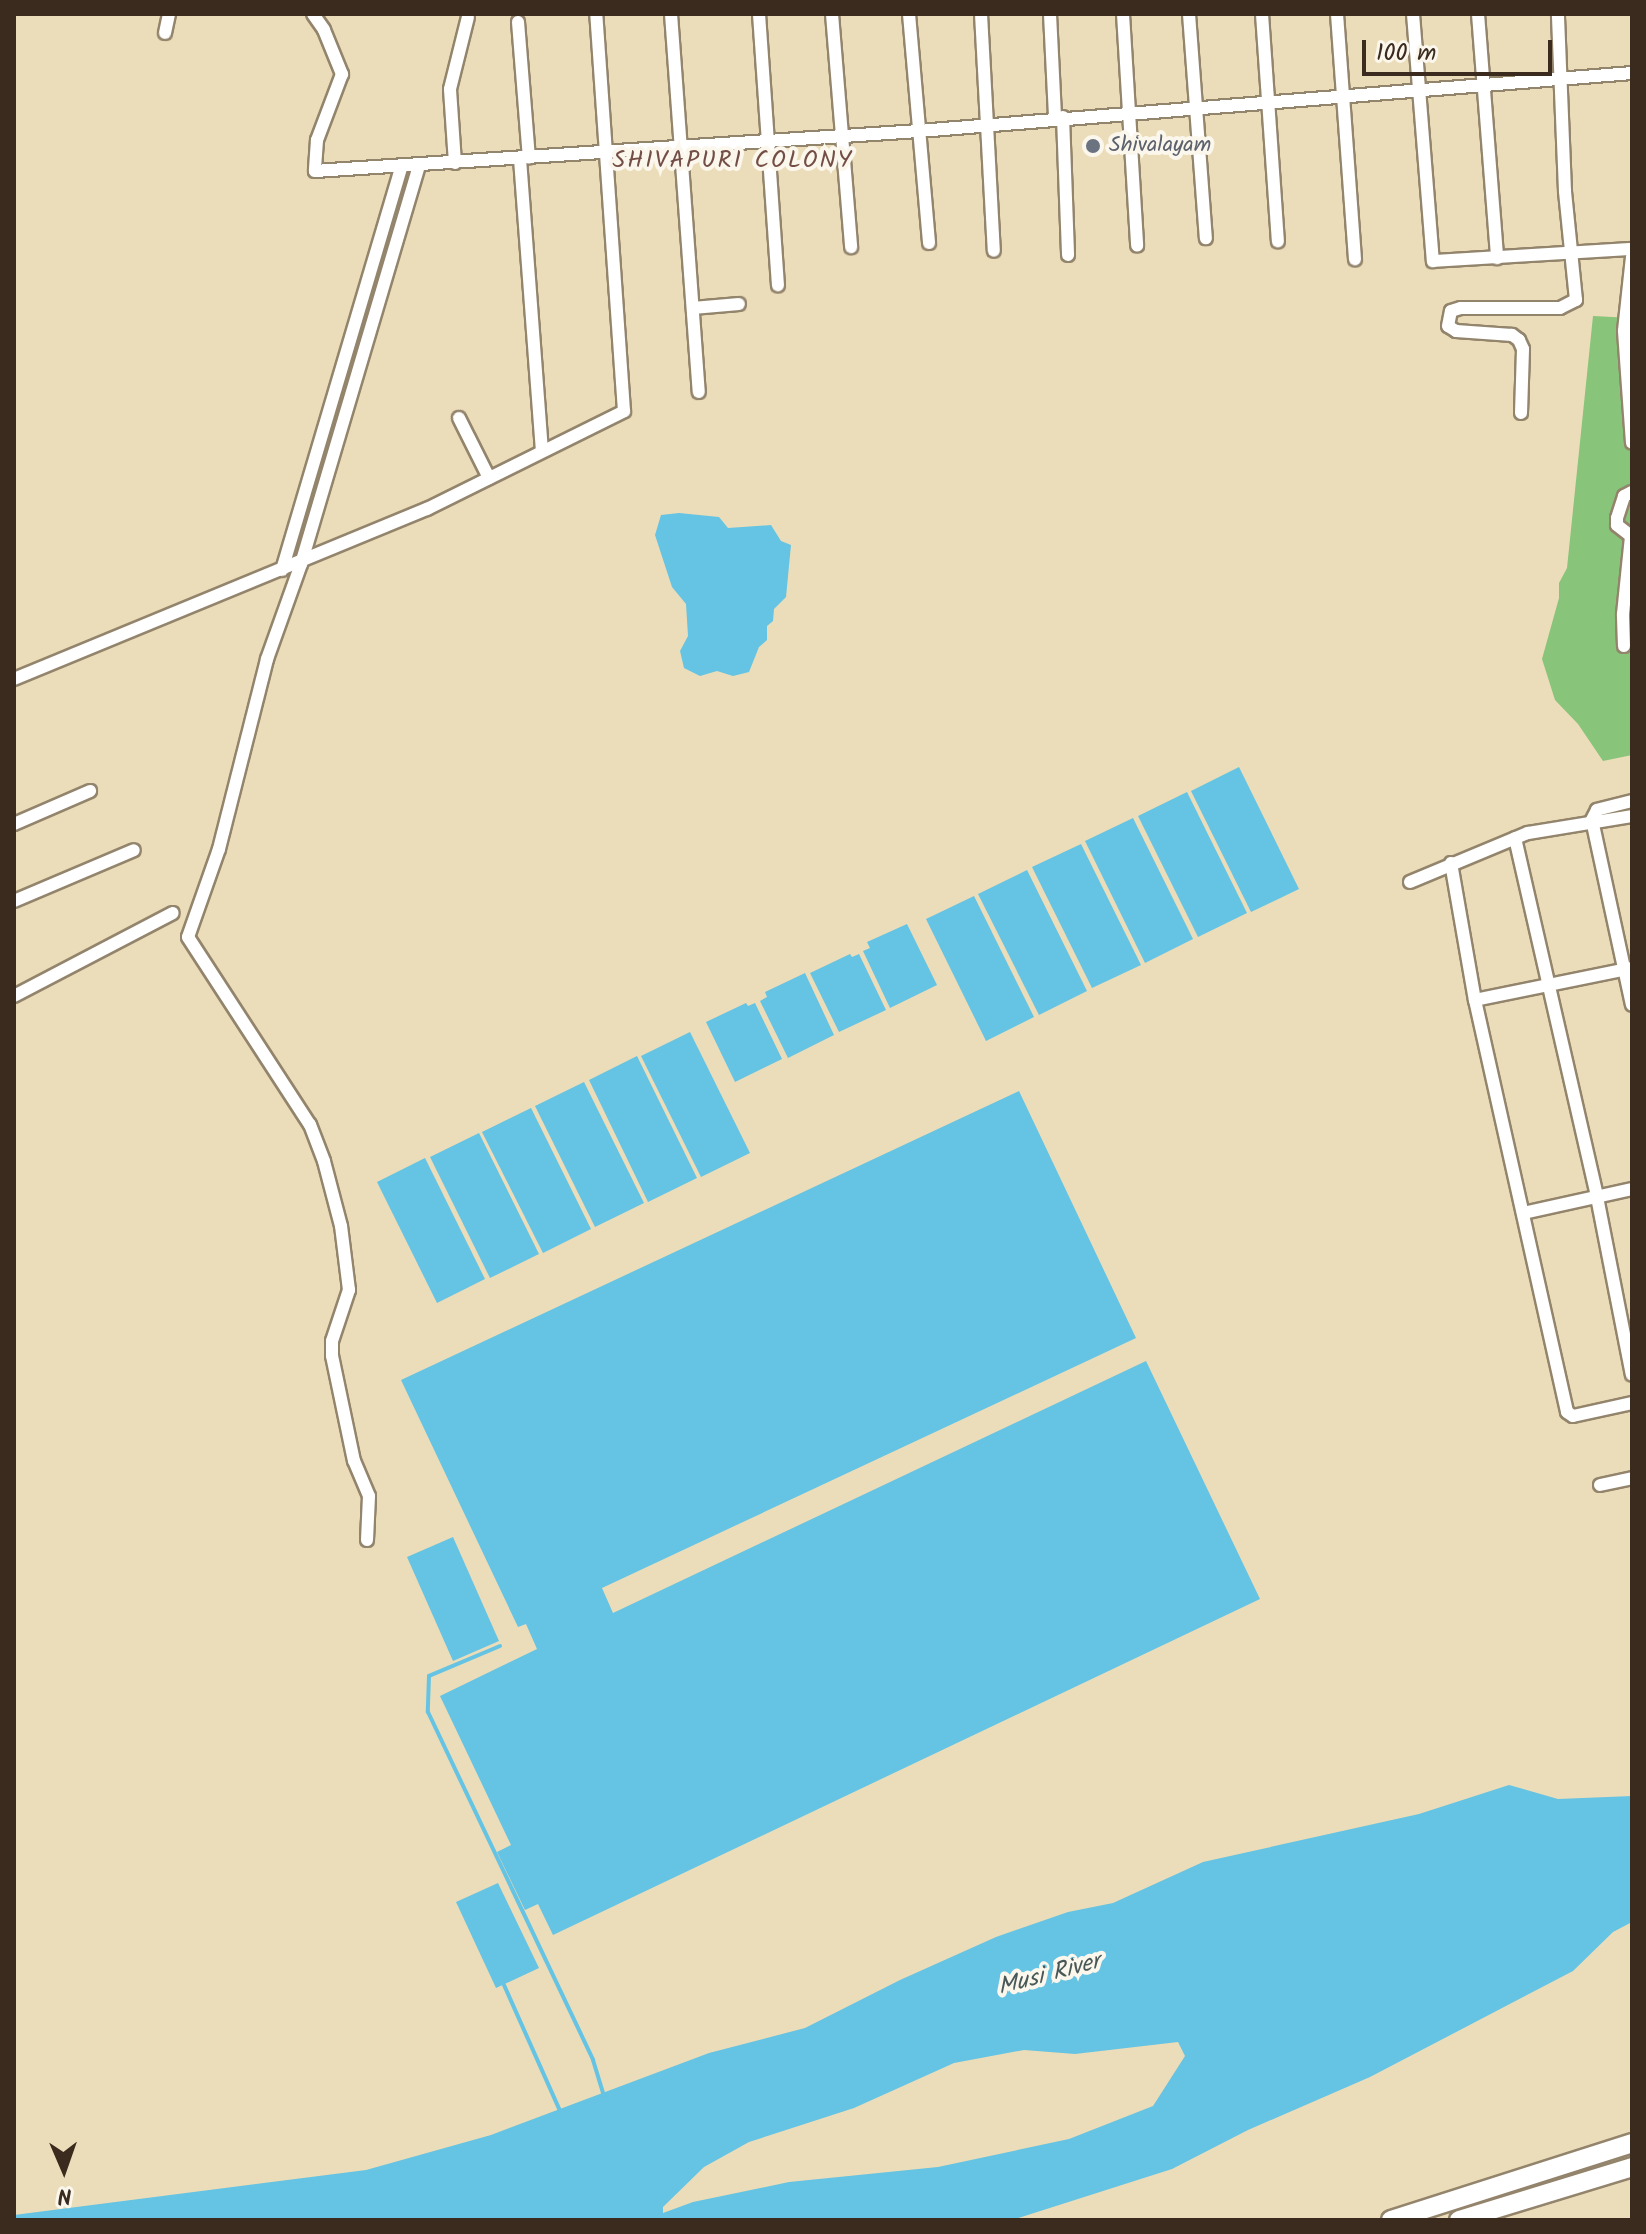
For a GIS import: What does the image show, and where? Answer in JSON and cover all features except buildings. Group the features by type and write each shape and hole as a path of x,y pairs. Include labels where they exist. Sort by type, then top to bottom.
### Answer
{"street":[{"path":"165,33 169,14"},
{"path":"313,14 324,30 342,74 317,140 315,171 919,131 1632,73"},
{"path":"14,679 301,564 489,478 624,411 596,14"},
{"path":"671,14 699,392"},
{"path":"759,14 778,285"},
{"path":"832,14 851,247"},
{"path":"909,14 929,243"},
{"path":"981,14 994,251"},
{"path":"1050,14 1068,255"},
{"path":"1123,14 1137,246"},
{"path":"1189,14 1206,238"},
{"path":"1262,14 1278,241"},
{"path":"1337,14 1355,259"},
{"path":"1413,14 1433,261 1632,249"},
{"path":"1478,14 1497,258"},
{"path":"1521,413 1523,349 1519,340 1512,335 1456,331 1448,326 1451,311 1570,306 1576,300 1558,14"},
{"path":"455,163 450,89 468,17"},
{"path":"518,22 542,451"},
{"path":"367,1540 369,1496 354,1461 332,1356 332,1341 349,1290 341,1226 324,1161 310,1125 188,937 219,849 267,659 301,564 419,165"},
{"path":"282,570 401,167"},
{"path":"1632,257 1624,331 1632,443"},
{"path":"693,308 739,304"},
{"path":"346,357 360,361"},
{"path":"459,418 489,478"},
{"path":"1624,646 1623,614 1632,546 1631,536 1617,525 1617,518 1624,496 1632,492"},
{"path":"14,824 90,791"},
{"path":"1632,801 1597,810 1592,820 1628,968 1632,1005"},
{"path":"1410,882 1515,838 1592,820 1632,816"},
{"path":"1515,838 1597,1197 1632,1375"},
{"path":"14,901 134,850"},
{"path":"1451,863 1475,1000 1567,1412 1573,1416 1632,1403"},
{"path":"14,996 173,913"},
{"path":"1475,1000 1628,968"},
{"path":"1523,1213 1632,1189"},
{"path":"1600,1485 1632,1478"},
{"path":"1391,2220 1632,2143"},
{"path":"1459,2220 1632,2167"}],"green space":[{"path":"1593,316 1632,318 1632,755 1603,761 1578,724 1555,700 1542,659 1559,598 1559,583 1567,568"}],"water":[{"path":"679,513 719,517 728,528 771,525 781,541 791,545 786,597 774,609 773,621 767,626 767,640 759,647 749,672 733,676 717,671 700,676 684,668 680,651 688,636 686,604 672,587 655,535 661,515"},
{"path":"1239,767 1299,889 1251,912 1191,791"},
{"path":"1187,792 1247,913 1198,937 1138,816"},
{"path":"1133,818 1193,939 1145,963 1085,841"},
{"path":"1081,844 1141,965 1092,988 1032,867"},
{"path":"1027,870 1087,991 1039,1015 978,894"},
{"path":"974,896 1034,1017 986,1041 926,919"},
{"path":"907,924 937,985 890,1008 863,951 870,948 867,942"},
{"path":"850,954 852,957 859,954 886,1010 839,1032 810,973"},
{"path":"805,973 834,1035 788,1058 760,1001 767,997 765,992"},
{"path":"746,1003 748,1006 755,1003 782,1059 735,1082 706,1022"},
{"path":"690,1032 750,1153 701,1177 641,1056"},
{"path":"637,1056 697,1178 648,1202 589,1080"},
{"path":"584,1082 644,1203 595,1227 535,1106"},
{"path":"1019,1091 1136,1338 602,1588 613,1613 1146,1361 1260,1599 553,1935 538,1904 525,1910 497,1852 511,1845 440,1696 537,1649 526,1624 518,1627 401,1380"},
{"path":"531,1108 591,1229 543,1253 482,1132"},
{"path":"479,1133 539,1254 490,1278 430,1157"},
{"path":"425,1158 485,1279 437,1303 377,1182"},
{"path":"453,1537 499,1641 453,1661 407,1557"},
{"name":"Musi River","path":"1509,1785 1558,1799 1632,1796 1632,1922 1613,1932 1573,1971 1370,2077 1248,2130 1172,2169 1012,2220 14,2220 14,2215 366,2170 491,2135 709,2053 805,2028 900,1980 996,1937 1068,1912 1113,1903 1203,1862 1419,1814","holes":["1178,2042 1185,2056 1153,2106 1069,2139 938,2167 789,2182 693,2202 663,2213 663,2207 704,2167 749,2142 854,2108 954,2063 1024,2050 1075,2054"]},
{"path":"498,1883 539,1968 496,1988 456,1902"}],"waterway":[{"path":"500,1646 429,1676 428,1712 593,2060 604,2097"},
{"path":"504,1985 560,2111"}],"place":[{"name":"Shivalayam","path":"1093,146"}],"district":[{"name":"SHIVAPURI COLONY","path":"733,161"}]}
